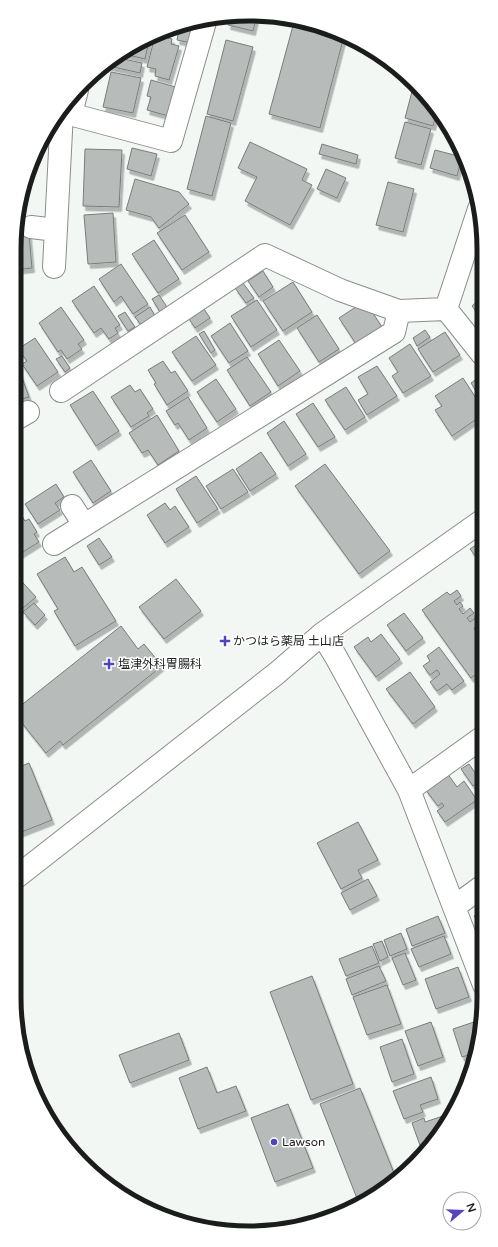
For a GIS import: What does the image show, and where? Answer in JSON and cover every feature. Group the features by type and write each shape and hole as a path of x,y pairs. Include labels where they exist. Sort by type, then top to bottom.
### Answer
{"street":[{"path":"66,113 171,141 204,25"},
{"path":"54,267 65,114"},
{"path":"446,309 475,221"},
{"path":"31,227 56,230"},
{"path":"61,391 265,255 340,290 399,311 446,309"},
{"path":"446,309 477,348"},
{"path":"54,544 394,332 399,311"},
{"path":"72,506 84,525"},
{"path":"21,874 277,673 322,634 477,524"},
{"path":"322,634 409,790 477,967"},
{"path":"409,790 477,741"},
{"path":"454,907 477,890"}],"building":[{"path":"255,21 253,31 228,25 229,22"},
{"path":"293,25 322,33 343,41 320,128 269,114"},
{"path":"188,30 198,32 196,44 177,40 178,32"},
{"path":"164,37 172,39 171,44 179,46 169,80 155,76 156,69 147,67 153,42"},
{"path":"226,40 253,47 233,121 207,114"},
{"path":"148,45 145,59 129,55"},
{"path":"122,59 142,63 140,73 112,67"},
{"path":"111,72 141,78 133,113 103,107"},
{"path":"151,80 179,88 172,117 147,110 151,97 147,96"},
{"path":"412,91 435,117 433,126 405,118"},
{"path":"206,116 231,123 212,196 187,189"},
{"path":"405,122 431,129 421,165 395,158"},
{"path":"250,142 307,169 302,180 312,185 290,225 245,201 257,177 238,168"},
{"path":"322,144 358,155 356,164 319,154"},
{"path":"132,148 157,154 151,176 127,169"},
{"path":"85,149 122,150 119,207 83,206"},
{"path":"435,150 457,156 460,163 457,176 430,168"},
{"path":"326,169 346,178 337,198 317,189"},
{"path":"135,179 179,192 189,204 159,228 151,217 126,210"},
{"path":"388,182 414,189 403,232 376,225"},
{"path":"113,213 116,262 88,264 84,215"},
{"path":"185,215 209,252 182,270 157,233"},
{"path":"29,234 32,268 21,269 21,235"},
{"path":"154,240 179,279 158,293 132,254"},
{"path":"121,264 148,304 133,314 121,296 114,302 99,279"},
{"path":"263,271 273,287 259,297 248,281"},
{"path":"293,282 312,312 283,331 263,301"},
{"path":"243,283 254,298 246,303 235,288"},
{"path":"94,286 120,325 115,328 118,333 109,339 101,328 94,333 72,301"},
{"path":"159,295 167,307 160,312 152,299"},
{"path":"257,300 277,330 251,347 231,316"},
{"path":"365,301 382,327 356,344 339,318"},
{"path":"477,302 477,312 472,306"},
{"path":"61,307 84,340 78,344 82,349 67,359 61,350 58,352 39,323"},
{"path":"150,307 155,316 141,325 135,317"},
{"path":"204,309 210,318 195,328 189,319"},
{"path":"125,312 135,327 128,331 118,316"},
{"path":"317,315 339,349 319,362 297,328"},
{"path":"230,323 248,351 229,363 211,336"},
{"path":"425,330 430,337 417,346 413,338"},
{"path":"204,331 215,350 211,353 199,334"},
{"path":"445,332 460,355 433,372 418,349"},
{"path":"196,336 216,365 192,381 172,352"},
{"path":"35,338 58,372 37,386 22,364 27,361 21,353 21,347"},
{"path":"279,340 300,371 278,386 258,354"},
{"path":"410,344 431,376 403,393 392,376 398,372 389,358"},
{"path":"62,356 70,368 65,372 56,359"},
{"path":"247,357 271,392 250,406 227,370"},
{"path":"163,361 171,373 175,371 188,391 167,405 154,384 156,383 148,370"},
{"path":"377,366 397,396 367,415 358,400 368,394 358,377"},
{"path":"21,375 29,397 22,399 21,396"},
{"path":"463,378 477,400 477,419 452,436 435,410 442,406 435,396"},
{"path":"216,379 236,409 217,422 197,392"},
{"path":"477,379 477,393 471,383"},
{"path":"130,385 135,392 140,389 153,409 147,413 149,416 131,427 111,397"},
{"path":"346,387 365,417 345,430 325,400"},
{"path":"93,391 119,431 96,446 70,405"},
{"path":"188,397 207,428 189,440 178,423 175,425 166,411"},
{"path":"313,403 335,437 318,447 296,414"},
{"path":"157,415 179,451 158,465 148,450 142,453 129,433"},
{"path":"284,421 306,454 288,466 267,433"},
{"path":"261,452 276,474 250,491 236,469"},
{"path":"91,460 111,491 93,503 73,472"},
{"path":"325,464 390,551 359,574 295,486"},
{"path":"233,469 248,492 221,509 206,486"},
{"path":"196,476 218,509 197,523 176,489"},
{"path":"56,484 64,497 55,503 60,510 38,524 25,504"},
{"path":"165,503 170,510 175,506 189,527 165,543 147,515"},
{"path":"21,515 25,521 29,519 37,532 34,534 39,542 21,553"},
{"path":"99,538 112,557 99,565 87,546"},
{"path":"477,544 477,558 470,549"},
{"path":"65,557 74,572 82,567 116,621 75,646 54,611 58,609 37,574"},
{"path":"176,579 201,611 164,639 139,607"},
{"path":"21,581 36,597 21,610"},
{"path":"457,590 461,596 454,601 457,605 460,602 463,606 459,609 463,614 470,608 474,613 467,618 470,622 477,617 477,626 474,628 476,632 477,631 477,674 471,678 422,610 447,592 450,595"},
{"path":"34,603 45,615 35,625 23,612"},
{"path":"404,613 423,638 406,651 387,625"},
{"path":"121,626 138,649 144,644 162,666 63,745 60,741 46,753 21,722 21,705"},
{"path":"381,634 400,659 376,677 354,647 368,637 371,642"},
{"path":"439,647 464,681 452,690 447,684 437,691 430,682 440,674 437,670 430,675 423,666 430,661 427,656"},
{"path":"410,672 435,707 413,724 386,689"},
{"path":"29,763 52,820 21,832 21,766"},
{"path":"469,764 477,776 477,783 473,786 461,769"},
{"path":"447,773 457,787 464,781 477,800 445,822 437,811 444,806 442,803 438,806 425,789"},
{"path":"358,822 378,860 358,870 362,878 341,889 317,843"},
{"path":"368,879 377,896 350,910 341,893"},
{"path":"438,916 445,933 412,946 406,929"},
{"path":"401,933 407,949 390,956 384,940"},
{"path":"444,936 451,954 419,967 411,949"},
{"path":"382,941 388,957 380,961 373,944"},
{"path":"372,946 379,963 346,976 339,959"},
{"path":"405,953 416,980 403,985 392,958"},
{"path":"379,966 386,981 352,995 346,979"},
{"path":"458,967 469,997 436,1009 425,979"},
{"path":"312,976 353,1084 311,1100 270,992"},
{"path":"387,985 401,1024 367,1035 353,997"},
{"path":"476,1021 470,1055 462,1057 453,1029"},
{"path":"431,1022 443,1057 418,1066 405,1031"},
{"path":"179,1033 189,1060 130,1083 119,1055"},
{"path":"402,1039 414,1074 392,1082 380,1047"},
{"path":"207,1067 217,1093 236,1086 246,1111 198,1129 179,1078"},
{"path":"431,1077 438,1099 420,1105 423,1112 404,1119 393,1091"},
{"path":"360,1088 394,1173 376,1188 357,1198 320,1104"},
{"path":"288,1104 313,1168 275,1182 251,1118"},
{"path":"444,1116 439,1125 421,1147 412,1123 424,1118 425,1122"}],"place":[{"name":"かつはら薬局 土山店","path":"225,641"},
{"name":"塩津外科胃腸科","path":"109,664"},
{"name":"Lawson","path":"274,1142"}]}
